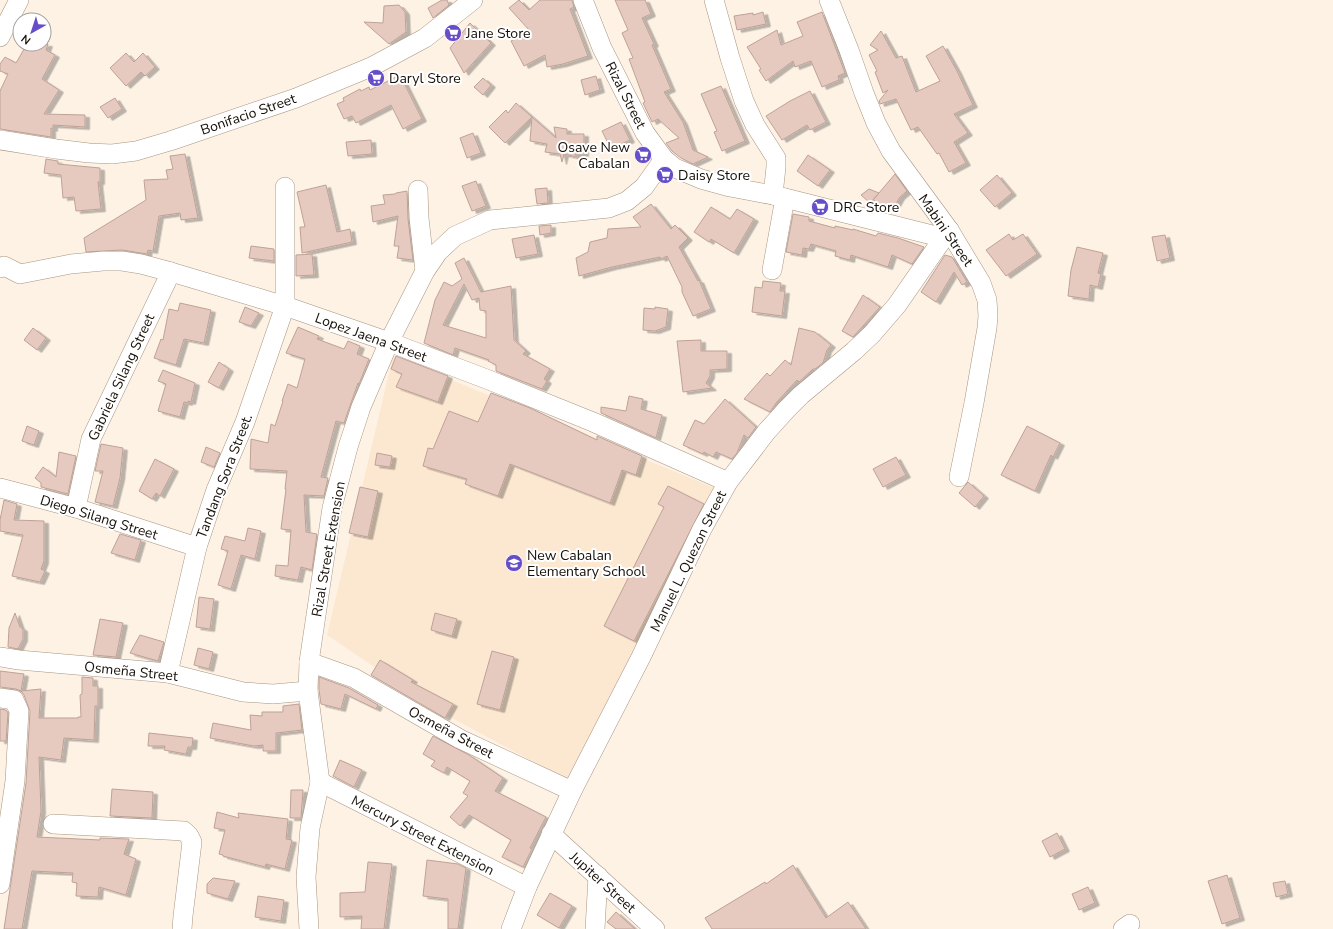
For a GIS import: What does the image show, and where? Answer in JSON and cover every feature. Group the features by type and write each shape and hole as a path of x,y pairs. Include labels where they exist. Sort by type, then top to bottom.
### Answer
{"street":[{"path":"0,37 19,0"},
{"name":"Bonifacio Street","path":"0,140 70,151 112,154 136,151 170,141 296,98 371,68 425,38 473,0"},
{"name":"Rizal Street","path":"583,0 602,48 645,133 664,159 675,168 701,179 730,187 947,234"},
{"path":"714,0 744,101 755,125 776,158 779,197 772,270"},
{"name":"Mabini Street","path":"829,0 876,123 891,151 981,283 987,300 987,328 959,476"},
{"name":"Rizal Street Extension","path":"309,929 306,877 310,828 320,782 308,691 309,662 332,508 348,447 361,407 389,342 425,271 438,252 455,236 490,220 610,208 628,201 644,187 664,159"},
{"name":"Tandang Sora Street.","path":"168,673 197,547 216,490 245,422 285,306 285,187"},
{"path":"418,190 419,218 425,271"},
{"name":"Manuel L. Quezon Street","path":"511,929 527,887 551,834 641,657 702,529 728,482 767,430 787,409 801,395 872,334 896,305 947,234"},
{"name":"Lopez Jaena Street","path":"0,268 4,266 20,274 71,264 122,262 141,264 171,272 285,306 389,342 593,422 728,482"},
{"name":"Gabriela Silang Street","path":"76,508 91,439 171,272"},
{"name":"Diego Silang Street","path":"0,488 76,508 197,547"},
{"name":"Osmeña Street","path":"0,657 18,660 168,673 243,692 273,694 308,691"},
{"name":"Osmeña Street","path":"309,662 354,678 460,739 572,791"},
{"path":"0,698 14,700 18,711 8,761 15,781 5,822 0,881"},
{"name":"Mercury Street Extension","path":"320,782 527,887"},
{"path":"53,824 184,831 190,836 192,842 182,929"},
{"name":"Jupiter Street","path":"551,834 655,929"},
{"path":"596,929 598,876"}],"shaded area":[{"name":"New Cabalan Elementary School","path":"393,356 722,491 571,782 441,712 327,635"}],"building":[{"path":"442,0 447,0 449,5 433,18 428,8"},
{"path":"519,0 529,10 540,0 572,0 574,7 570,9 588,56 563,64 547,67 545,55 524,66 511,41 530,31 509,8"},
{"path":"615,0 645,0 651,14 642,18 654,44 652,45 671,89 664,92 683,122 693,150 708,157 693,164 681,158 672,151 666,143 679,138 658,119 652,122 643,103 645,102 629,59 633,58 622,33 628,30"},
{"path":"399,5 405,12 406,32 389,44 364,22 383,23 384,6"},
{"path":"763,12 766,24 737,30 734,16 753,13 753,15"},
{"path":"822,12 845,73 838,76 839,80 822,87 811,61 795,67 793,61 766,81 759,70 761,69 747,47 777,30 781,45 803,36 797,22"},
{"path":"470,23 491,43 464,73 450,48"},
{"path":"881,31 896,58 902,56 916,92 940,81 926,56 943,46 973,105 954,114 968,133 954,142 966,163 949,172 939,153 937,154 918,127 911,130 896,99 880,104 879,101 888,90 883,93 875,72 877,71 869,55 878,50 870,45"},
{"path":"22,52 50,52 55,55 42,79 59,90 44,114 85,115 85,127 53,125 53,129 51,128 51,137 0,129 0,91 8,74 0,71 0,64 5,57 16,63"},
{"path":"126,53 134,62 143,53 155,67 145,76 141,72 126,86 110,68"},
{"path":"400,75 422,119 403,129 391,105 356,123 352,116 344,119 337,104 344,101 343,98 360,89 361,91 369,87 370,90"},
{"path":"596,76 600,90 585,95 581,80"},
{"path":"483,78 491,85 483,95 474,87"},
{"path":"721,86 745,141 722,151 714,132 717,131 701,94"},
{"path":"810,91 826,122 810,130 807,125 782,140 766,116"},
{"path":"115,98 122,109 108,118 100,107"},
{"path":"516,103 532,117 505,143 489,127 506,110 508,113"},
{"path":"532,117 556,138 554,127 567,129 567,134 584,134 584,154 575,154 577,157 564,154 562,162 560,154 545,152 547,144 530,141"},
{"path":"621,122 630,140 611,149 602,131"},
{"path":"473,133 481,153 467,158 460,138"},
{"path":"371,140 372,154 348,156 346,142"},
{"path":"185,154 198,218 181,220 180,213 159,216 153,251 148,250 147,254 122,250 86,252 84,238 146,200 144,180 168,179 166,170 173,169 170,156"},
{"path":"808,155 830,170 818,186 797,171"},
{"path":"46,159 58,161 58,164 100,168 100,182 98,182 101,209 76,211 74,197 63,198 61,175 44,173"},
{"path":"895,174 907,191 900,197 892,211 873,200"},
{"path":"997,175 1012,193 995,207 980,190"},
{"path":"476,181 486,206 472,211 462,186"},
{"path":"326,185 337,232 350,229 352,242 302,253 300,227 305,227 297,192"},
{"path":"547,188 548,203 537,204 535,189"},
{"path":"869,189 879,193 870,203 861,195"},
{"path":"407,191 408,219 413,260 397,258 399,246 394,246 398,216 373,222 371,206 385,204 383,195"},
{"path":"651,204 671,229 675,225 688,238 679,247 698,281 699,280 711,309 693,316 682,292 682,287 667,256 661,259 660,257 612,267 579,276 576,258 588,252 590,242 607,238 608,229 641,227 633,217"},
{"path":"711,207 730,219 737,209 754,219 734,253 711,239 709,242 694,232"},
{"path":"793,214 809,217 809,221 835,228 835,226 853,229 876,236 878,233 924,247 912,264 892,255 888,267 851,255 850,260 835,256 836,251 811,244 809,249 803,248 802,255 786,252"},
{"path":"551,225 551,233 540,235 539,226"},
{"path":"1009,234 1013,240 1023,234 1037,254 1006,276 986,250"},
{"path":"534,235 538,254 516,258 512,239"},
{"path":"1165,235 1170,258 1157,261 1152,237"},
{"path":"251,246 274,249 274,261 249,258"},
{"path":"1077,247 1103,253 1098,273 1101,274 1098,287 1090,285 1089,299 1068,296 1071,270"},
{"path":"312,254 314,275 296,276 296,255"},
{"path":"945,255 952,257 967,282 962,285 954,272 936,302 921,292"},
{"path":"464,258 481,292 511,286 514,340 526,351 523,354 550,369 544,379 547,381 542,389 496,371 496,365 488,361 489,360 455,348 453,355 424,343 435,300 444,282 452,286 462,279 455,263","holes":["464,284 472,300 479,298 480,310 486,311 486,338 443,325"]},
{"path":"763,281 781,283 780,291 785,291 782,316 752,312 755,287 762,288"},
{"path":"863,295 880,307 853,337 842,331"},
{"path":"180,303 211,310 204,343 184,339 176,365 154,358 161,339 163,340 169,309 178,311"},
{"path":"245,307 259,313 251,326 239,322"},
{"path":"655,307 668,309 666,327 655,331 643,330 644,308 655,309"},
{"path":"298,327 319,336 317,339 344,349 348,341 360,346 357,354 369,359 359,384 358,383 344,423 336,421 321,477 328,478 324,496 304,495 306,532 317,534 312,570 301,567 298,580 275,576 276,565 288,566 291,530 281,529 287,471 250,469 251,439 268,443 271,424 275,426 288,384 297,388 305,359 286,353"},
{"path":"33,328 46,338 37,350 24,340"},
{"path":"799,328 815,332 831,345 827,350 823,363 813,369 799,382 797,380 776,403 770,412 744,399 767,373 770,376 785,360 791,365"},
{"path":"701,340 701,351 727,351 727,369 710,370 710,376 706,383 712,388 683,392 677,341"},
{"path":"396,356 448,376 438,402 396,387 402,374 391,369"},
{"path":"219,362 229,369 219,388 208,382"},
{"path":"163,370 195,383 191,402 184,402 180,417 158,411 166,384 158,381"},
{"path":"491,393 530,408 597,440 597,436 642,456 636,475 622,470 610,503 510,464 498,496 465,484 467,479 423,466 428,448 433,449 449,411 478,422"},
{"path":"629,396 643,399 641,409 662,415 656,438 601,413 601,407 626,411"},
{"path":"725,399 756,427 748,438 744,435 737,453 732,459 716,452 713,457 704,452 703,454 683,445 695,420 704,424"},
{"path":"27,426 39,431 34,445 22,441"},
{"path":"1027,426 1060,443 1053,457 1051,455 1035,491 1001,475"},
{"path":"101,444 123,448 120,478 113,506 95,502 103,471 95,471"},
{"path":"206,447 220,453 214,467 201,462"},
{"path":"59,452 76,456 68,494 41,487 41,483 35,478 43,467 56,477"},
{"path":"377,453 392,456 390,467 375,465"},
{"path":"896,457 906,475 883,487 873,469"},
{"path":"155,459 174,469 160,496 156,493 152,499 139,491"},
{"path":"968,482 984,496 975,507 959,493"},
{"path":"668,486 704,504 634,641 604,626 664,507 658,504"},
{"path":"360,487 378,491 368,537 349,533"},
{"path":"4,500 17,504 14,520 44,521 44,561 41,569 45,571 40,582 12,576 23,535 0,531 0,520"},
{"path":"248,528 261,531 255,559 241,555 231,589 218,585 228,551 221,549 225,536 245,541"},
{"path":"120,534 141,540 135,560 111,553"},
{"path":"199,597 214,599 210,629 196,627"},
{"path":"15,613 20,627 23,629 23,639 18,649 8,647 9,628"},
{"path":"435,613 457,619 452,636 431,630"},
{"path":"100,619 123,623 116,657 93,655"},
{"path":"140,635 164,642 158,661 130,653"},
{"path":"198,648 213,652 209,669 194,665"},
{"path":"492,651 514,657 500,710 477,704"},
{"path":"380,660 413,680 411,682 453,704 445,718 371,675"},
{"path":"0,671 24,674 21,691 0,687"},
{"path":"82,677 93,678 93,686 98,686 98,706 95,706 94,740 64,738 61,760 39,757 41,811 37,837 100,840 100,838 129,839 124,854 136,859 126,895 99,887 98,897 76,896 77,883 72,882 73,873 32,871 22,929 4,929 26,783 30,711 21,691 41,689 39,718 78,718 81,717 80,695 82,694"},
{"path":"319,677 349,688 378,705 376,709 345,694 341,709 321,704"},
{"path":"299,704 302,730 276,733 276,751 263,751 263,745 254,746 210,738 213,723 251,730 250,715 262,716 262,712 283,712 283,706"},
{"path":"0,709 6,710 8,713 6,741 0,741"},
{"path":"149,733 193,738 192,747 188,747 186,754 164,750 165,746 148,746"},
{"path":"433,736 469,755 503,778 495,791 546,817 530,848 532,849 523,867 502,857 511,840 469,815 460,826 450,817 468,796 463,793 470,781 447,767 444,773 431,766 435,761 423,754"},
{"path":"340,760 362,770 354,787 333,776"},
{"path":"112,789 153,792 152,818 110,816"},
{"path":"291,790 303,790 301,818 290,818"},
{"path":"217,812 239,818 238,813 288,819 286,839 292,840 285,869 266,864 265,867 219,854 225,830 214,828"},
{"path":"1057,833 1065,849 1050,857 1042,841"},
{"path":"427,860 458,864 466,868 458,929 448,929 448,899 423,896"},
{"path":"368,862 392,864 384,929 361,929 362,916 340,917 340,893 365,892"},
{"path":"793,865 826,918 848,902 866,929 712,929 705,918 765,882 766,884"},
{"path":"1227,875 1240,918 1222,924 1208,881"},
{"path":"213,878 235,881 228,899 207,893 207,884"},
{"path":"1285,881 1288,894 1276,897 1273,883"},
{"path":"1088,887 1095,903 1079,910 1072,894"},
{"path":"550,893 572,906 559,928 537,915"},
{"path":"258,896 284,900 281,921 255,917"},
{"path":"616,912 635,929 616,929 607,922"}],"place":[{"name":"Jane Store","path":"453,33"},
{"name":"Daryl Store","path":"376,78"},
{"name":"Osave New Cabalan","path":"643,155"},
{"name":"Daisy Store","path":"665,175"},
{"name":"DRC Store","path":"820,207"},
{"name":"New Cabalan Elementary School","path":"514,563"}]}
